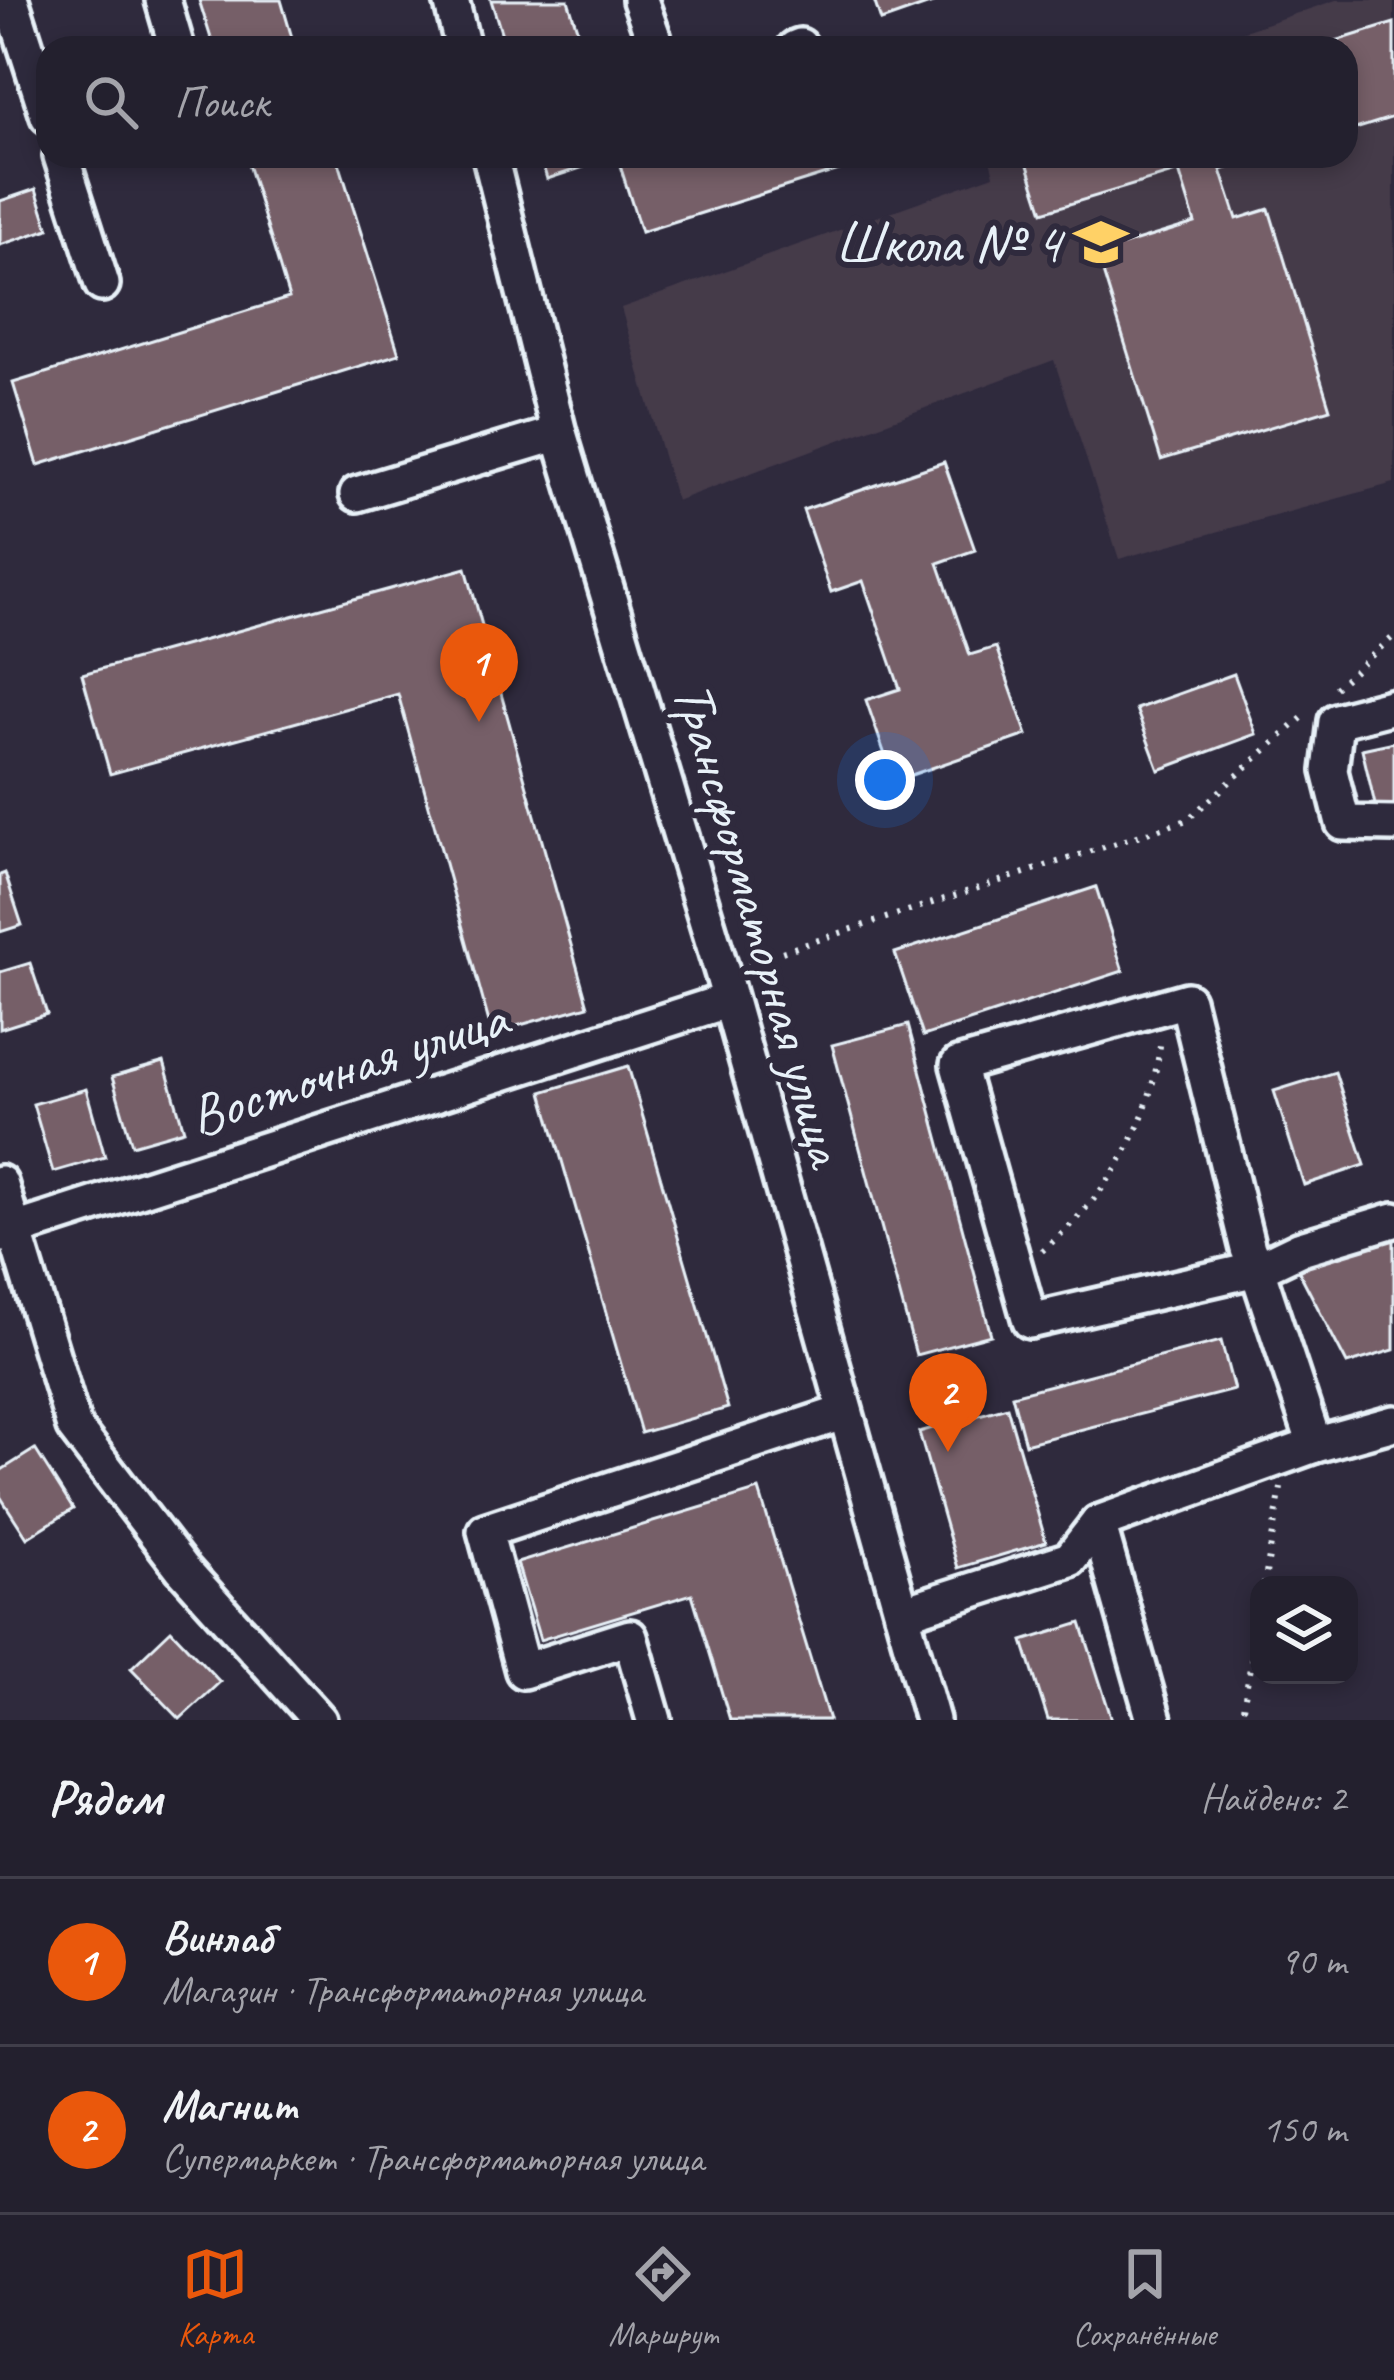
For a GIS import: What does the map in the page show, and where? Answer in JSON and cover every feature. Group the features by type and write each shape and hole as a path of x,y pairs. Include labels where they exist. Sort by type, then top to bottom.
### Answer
{"street":[{"path":"10,0 36,79"},
{"path":"163,0 174,36"},
{"path":"451,0 460,36"},
{"path":"640,0 653,36"},
{"path":"65,168 103,284"},
{"name":"Трансформаторная улица","path":"493,168 559,433 725,986 932,1720"},
{"path":"357,494 559,433"},
{"path":"1394,706 1336,722 1330,771 1343,823 1394,824"},
{"name":"Восточная улица","path":"7,1233 725,986"},
{"path":"1300,1450 1257,1269 1186,1000 958,1065 1030,1321 1257,1269 1301,1248 1394,1220"},
{"path":"0,1183 7,1233 74,1427 182,1568 319,1720"},
{"path":"654,1720 630,1637 524,1672 485,1531 845,1412"},
{"path":"902,1612 1070,1559 1098,1523 1300,1450 1394,1423"},
{"path":"1098,1523 1154,1720"}],"path":[{"path":"1325,697 1394,636"},
{"path":"725,986 1186,820 1308,712"},
{"path":"1016,1273 1084,1211 1134,1139 1156,1083 1168,1005"},
{"path":"1266,1576 1300,1450"},
{"path":"1241,1720 1250,1667"}],"shaded area":[{"name":"Школа № 4","path":"1336,0 1394,0 1394,483 1119,559 1054,360 676,501 621,308 994,175 992,168 1358,168 1358,36 1230,36"}],"building":[{"path":"199,0 281,0 292,36 210,36"},
{"path":"491,0 568,0 579,36 502,36"},
{"path":"874,0 941,0 881,21"},
{"path":"1394,23 1394,117 1358,128 1358,36 1352,36"},
{"path":"249,168 341,168 399,354 38,465 13,383 289,298"},
{"path":"544,168 580,168 547,179"},
{"path":"621,168 839,170 641,232"},
{"path":"1029,168 1228,168 1221,170 1237,219 1269,209 1330,409 1161,460 1097,253 1195,223 1179,171 1043,212"},
{"path":"36,189 49,229 0,245 0,201"},
{"path":"944,462 975,550 938,563 970,655 996,647 1027,735 894,781 866,700 900,689 863,581 831,592 803,510"},
{"path":"466,568 588,1006 492,1033 398,694 110,774 82,674"},
{"path":"1234,674 1256,734 1159,770 1136,709"},
{"path":"1394,742 1394,810 1377,813 1362,749"},
{"path":"5,873 22,925 0,932 0,875"},
{"path":"1096,887 1123,971 923,1036 895,953"},
{"path":"30,963 47,1014 0,1029 0,972"},
{"path":"908,1025 991,1335 916,1355 832,1045"},
{"path":"164,1062 184,1130 132,1145 112,1077"},
{"path":"628,1066 728,1408 641,1433 542,1092"},
{"path":"1335,1072 1365,1165 1304,1185 1274,1091"},
{"path":"86,1089 105,1157 53,1172 33,1104"},
{"path":"1394,1236 1394,1350 1347,1364 1294,1262"},
{"path":"1221,1341 1234,1390 1025,1444 1012,1395"},
{"path":"1007,1407 1046,1542 958,1568 919,1432"},
{"path":"35,1449 73,1509 27,1538 0,1496 0,1471"},
{"path":"759,1490 829,1720 730,1720 692,1594 540,1640 517,1563"},
{"path":"1081,1623 1112,1720 1048,1720 1023,1641"},
{"path":"171,1630 220,1682 180,1719 131,1668"}],"place":[{"name":"Школа № 4","path":"1101,242"},
{"name":"Винлаб","path":"479,722"},
{"name":"Магнит","path":"948,1452"}]}
